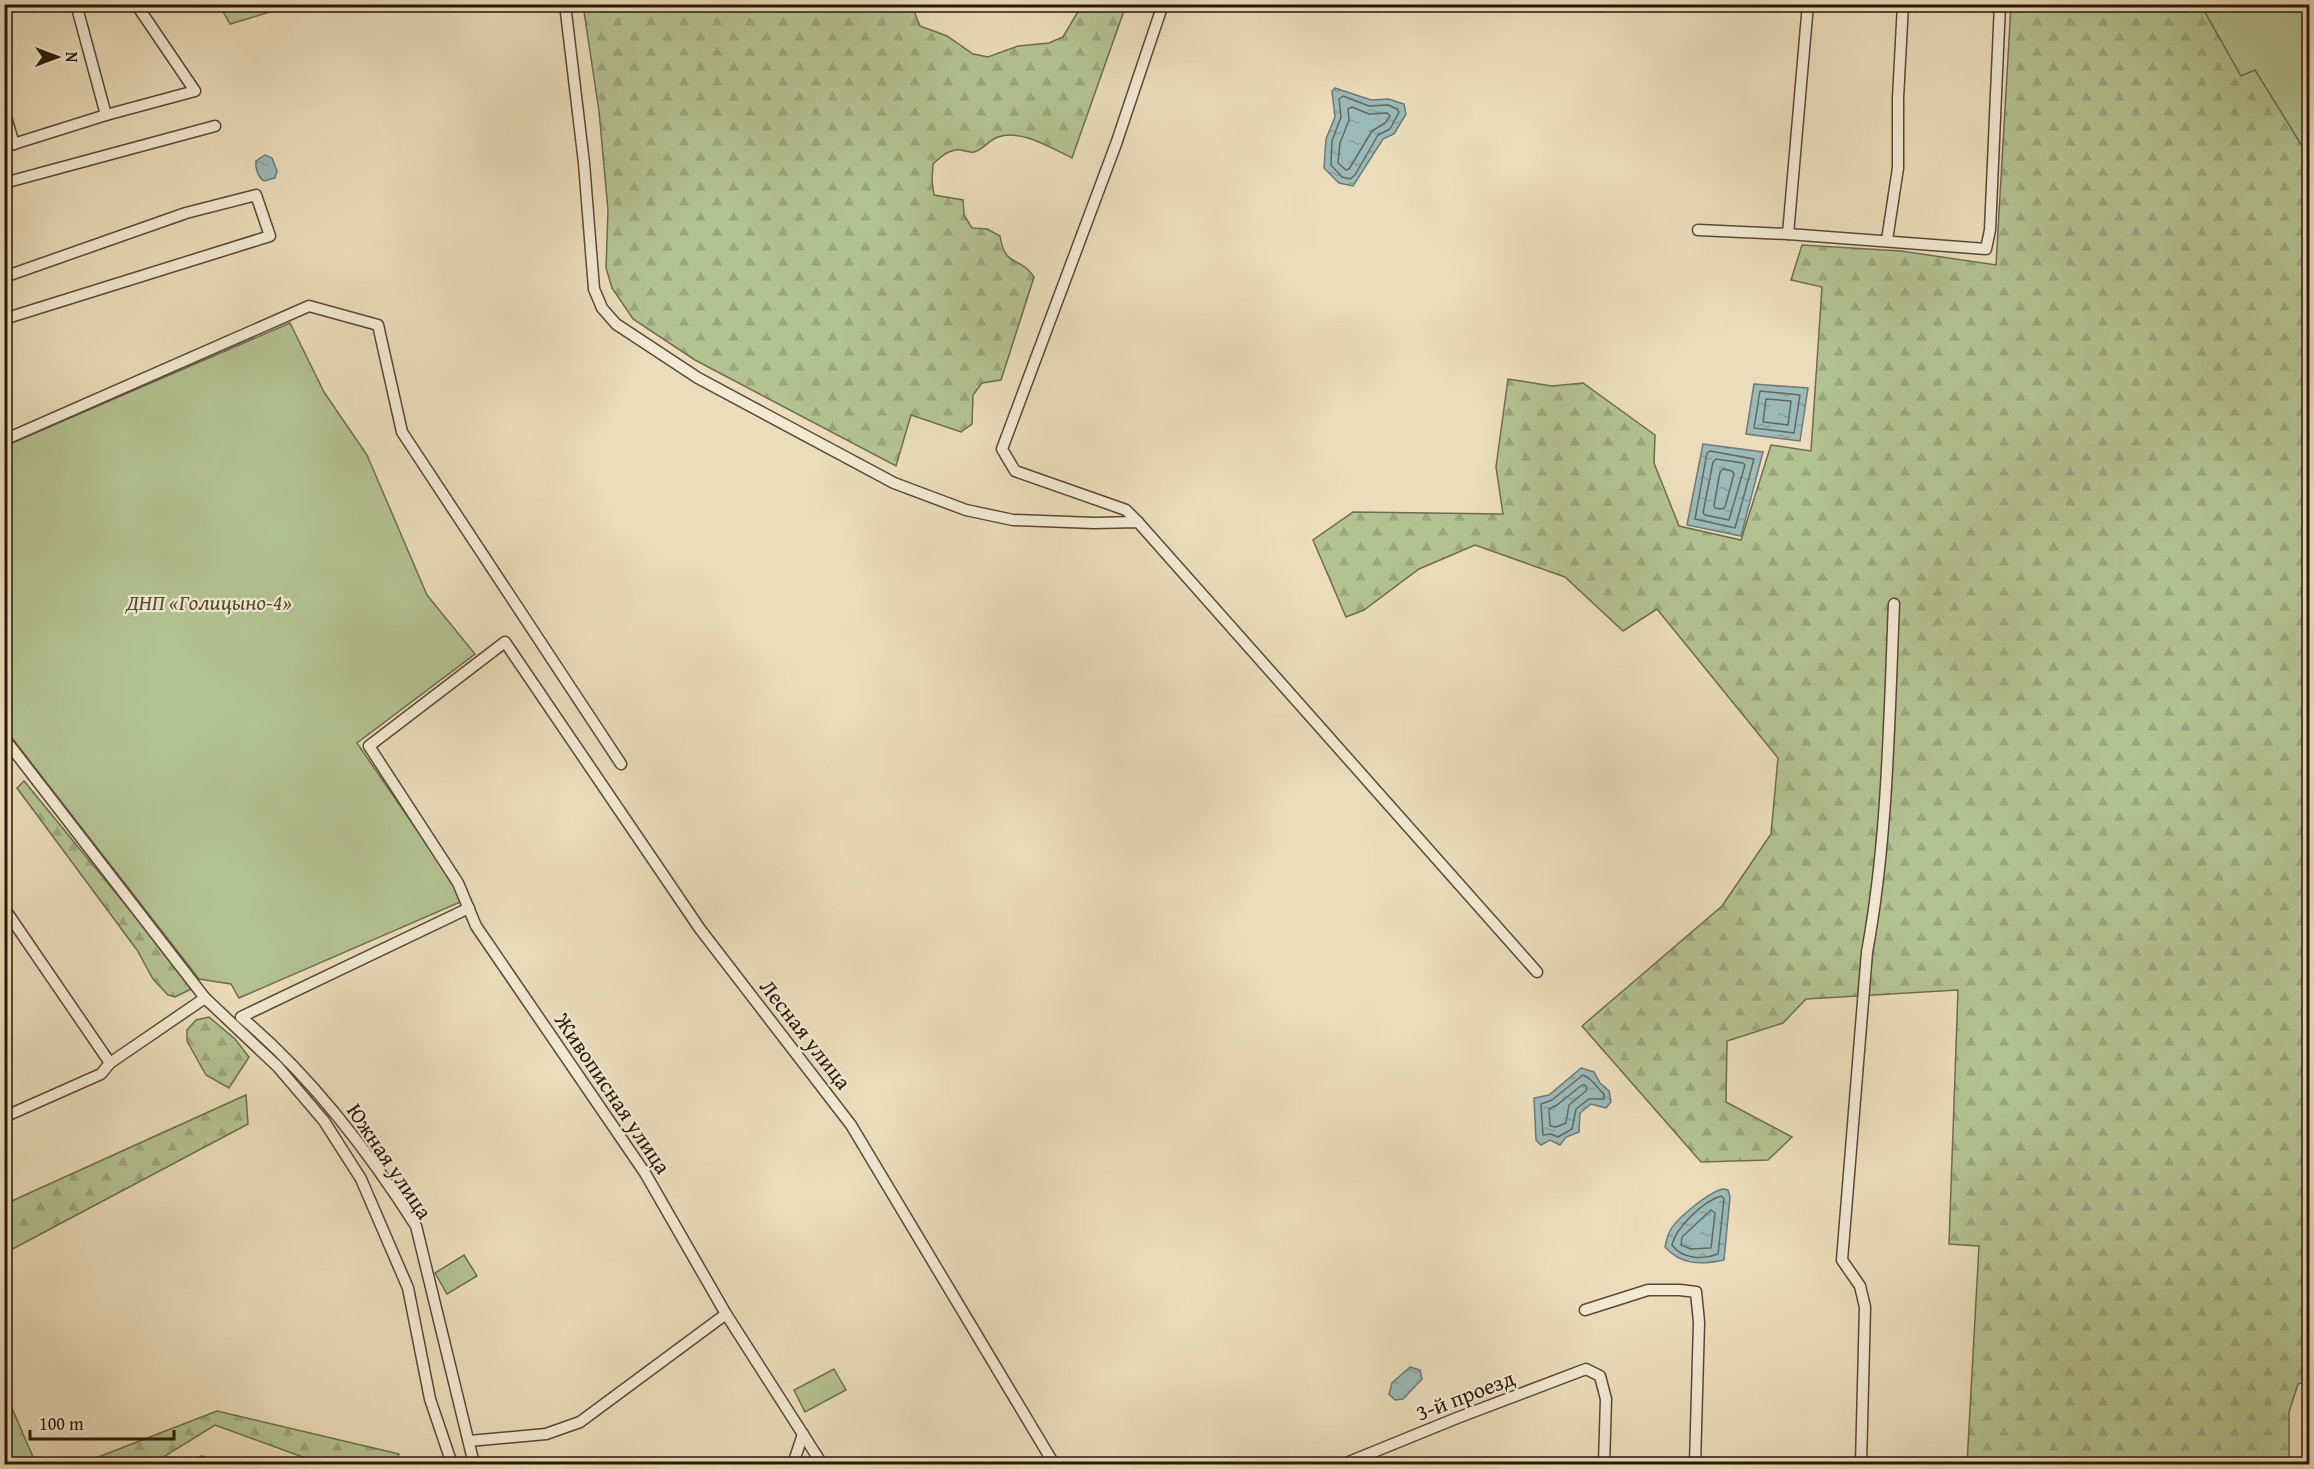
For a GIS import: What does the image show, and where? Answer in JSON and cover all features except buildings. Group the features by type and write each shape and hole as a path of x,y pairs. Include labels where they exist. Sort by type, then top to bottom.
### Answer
{"street":[{"path":"76,4 106,115"},
{"path":"4,111 9,145 195,91 136,4"},
{"path":"566,4 584,163 594,289 602,308 616,324 698,378 894,483 931,498 966,510 1013,519 1094,523 1138,522"},
{"path":"1163,4 1116,144 1002,449 1015,471 1126,510 1537,972"},
{"path":"1788,234 1808,4"},
{"path":"1887,240 1898,168 1898,98 1904,4"},
{"path":"1698,230 1887,240 1986,249 1990,230 2000,4"},
{"path":"4,183 214,126"},
{"path":"4,277 186,213 256,195 270,236 4,319"},
{"path":"4,440 309,306 378,325 402,432 621,764"},
{"path":"1861,1464 1865,1307 1860,1286 1842,1260 1868,952 1874,918 1884,818 1894,604"},
{"name":"Лесная улица","path":"369,746 505,642 700,929 851,1125 1054,1464"},
{"path":"4,738 205,998 279,1066 324,1121 361,1179 408,1288 430,1399 452,1464"},
{"name":"Живописная улица","path":"369,746 458,883 476,926 645,1173 726,1314 822,1464"},
{"path":"4,908 110,1063"},
{"name":"Южная улица","path":"469,908 241,1017 274,1045 322,1097 416,1226 474,1464"},
{"path":"4,1117 101,1074 110,1063 205,998"},
{"path":"1585,1310 1648,1290 1696,1292 1699,1322 1695,1464"},
{"path":"469,1441 546,1434 580,1422 726,1314"},
{"name":"3-й проезд","path":"1344,1464 1586,1369 1600,1377 1605,1399 1604,1464"},
{"path":"793,1464 803,1434"}],"green space":[{"path":"221,4 293,5 230,24"},
{"path":"583,5 916,5 914,11 920,26 947,36 973,54 988,57 1018,46 1049,43 1063,37 1080,5 1126,5 1072,158 1026,137 1007,135 995,138 974,152 957,150 949,152 933,164 934,195 963,200 964,215 972,228 987,229 1000,236 1002,246 1009,258 1029,270 1034,277 1001,380 982,383 973,395 972,424 961,432 911,415 896,466 695,360 633,319 612,288 606,268 608,210 599,111"},
{"path":"2011,5 2201,5 2241,75 2255,69 2309,157 2310,1380 2298,1384 2289,1412 2289,1463 2301,1464 1967,1464 1979,1246 1949,1244 1958,990 1806,999 1783,1023 1727,1041 1726,1102 1792,1137 1768,1160 1701,1162 1582,1026 1722,906 1771,834 1778,758 1657,609 1623,631 1565,577 1475,545 1419,569 1364,610 1346,617 1313,540 1353,512 1503,514 1496,467 1508,379 1552,386 1583,383 1655,435 1654,463 1679,526 1741,540 1771,445 1811,451 1822,287 1791,280 1802,245 1901,251 1996,265"},
{"path":"2201,5 2309,5 2309,157 2255,70 2241,76"},
{"name":"ДНП «Голицыно-4»","path":"290,323 324,392 367,455 427,595 475,654 357,743 465,900 239,998 231,984 199,979 5,729 5,446"},
{"path":"24,781 189,982 191,989 175,997 168,995 153,979 137,950 17,788"},
{"path":"209,1017 235,1039 249,1057 229,1088 206,1075 187,1041 187,1030 196,1020"},
{"path":"246,1095 248,1124 5,1253 5,1204"},
{"path":"464,1255 477,1276 447,1294 435,1273"},
{"path":"834,1369 846,1390 805,1412 794,1390"},
{"path":"5,1392 36,1464 5,1464"},
{"path":"217,1411 399,1454 394,1464 322,1464 215,1425 152,1464 80,1464"}],"water":[{"path":"1335,88 1371,100 1389,99 1404,104 1406,114 1394,134 1383,139 1353,186 1339,183 1324,168 1326,139 1335,117 1332,91"},
{"path":"265,155 272,158 277,171 275,178 264,181 259,175 256,161"},
{"path":"1754,384 1808,388 1800,441 1746,434"},
{"path":"1703,444 1763,452 1741,536 1687,525"},
{"path":"1581,1068 1594,1072 1600,1083 1609,1091 1611,1102 1606,1108 1591,1104 1580,1113 1579,1132 1566,1137 1560,1145 1550,1140 1541,1145 1536,1140 1534,1098 1549,1095"},
{"path":"1723,1189 1728,1190 1730,1197 1724,1260 1699,1263 1685,1260 1671,1253 1665,1247 1672,1228 1701,1201"},
{"path":"1410,1367 1420,1370 1422,1379 1403,1399 1395,1400 1389,1394 1392,1383"}]}
